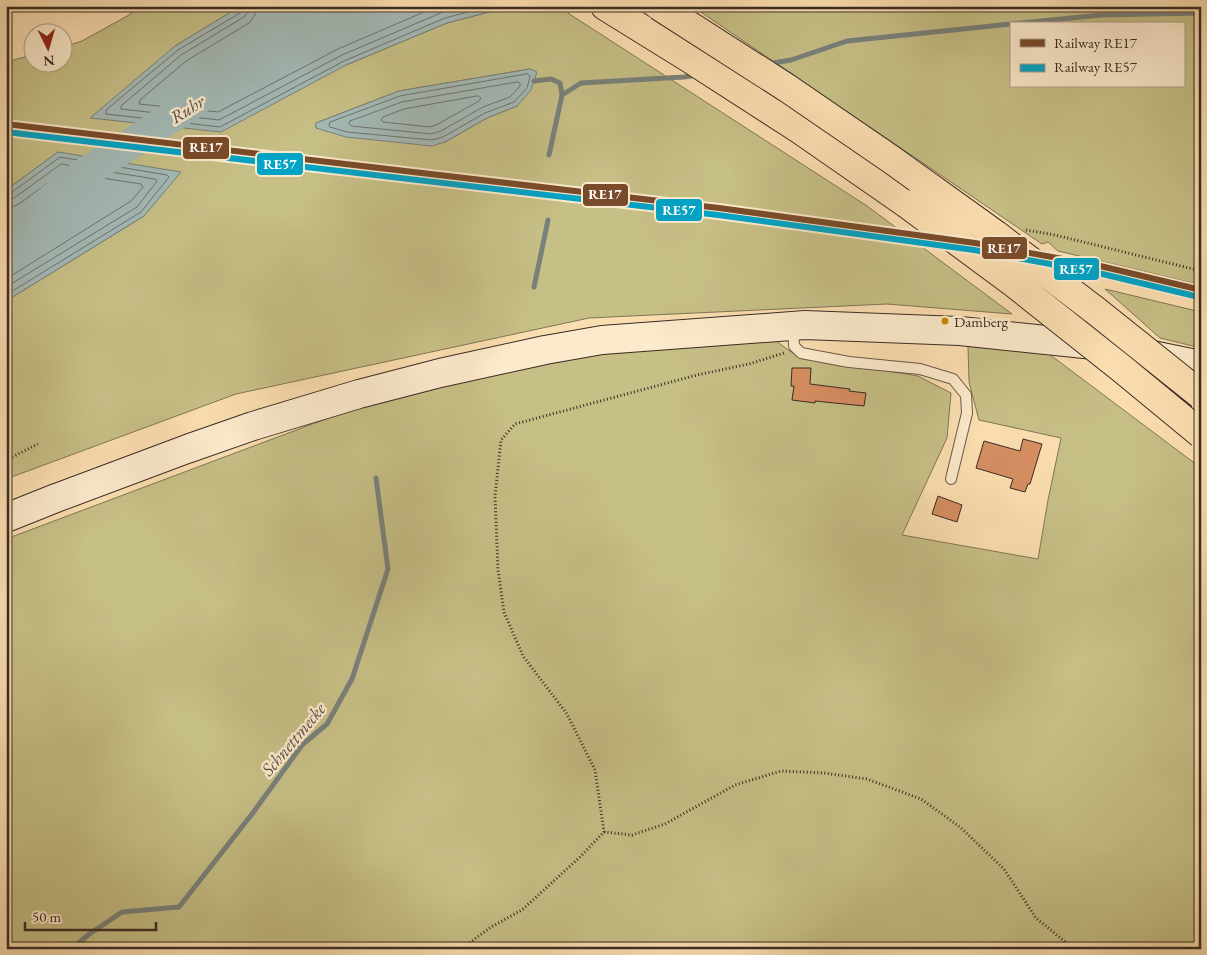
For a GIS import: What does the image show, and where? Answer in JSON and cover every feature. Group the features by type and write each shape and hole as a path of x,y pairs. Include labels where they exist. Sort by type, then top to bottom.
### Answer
{"highway":[{"path":"605,6 799,129 907,204 1023,290 1122,368 1201,434"},
{"path":"658,6 787,88 892,160 1081,299 1201,395"}],"main road":[{"path":"6,518 120,473 253,426 359,394 440,373 545,350 602,340 795,338 805,325 960,331 1113,347 1201,365"}],"lane":[{"path":"795,338 802,353 849,362 920,369 953,379 966,395 968,413 951,479"}],"path":[{"path":"604,832 595,770 567,714 523,656 504,612 498,570 495,496 501,440 514,424 697,375 749,364 795,338"},
{"path":"6,460 38,444"},
{"path":"604,832 632,835 666,824 735,785 781,771 824,772 867,779 921,800 960,827 1004,869 1036,918 1074,949"},
{"path":"460,949 491,927 522,910 580,857 604,832"}],"shaded area":[{"path":"141,6 241,6 175,46 346,65 447,23 512,6 557,6 867,206 1012,314 887,304 589,318 236,394 6,479 6,301 144,216 58,152 6,190 6,62 22,58 22,72 72,72 72,44 82,41 129,15","holes":["530,69 517,106 487,118 445,142 316,128 316,123 399,91"]},
{"path":"692,6 1201,6 1201,285 1058,251 1048,242 1042,244"},
{"path":"1105,289 1201,312 1201,348 1160,338"},
{"path":"776,341 797,356 918,376 951,393 947,438 902,535 1038,559 1061,438 979,420 969,382 968,346 1049,354 1201,468 1201,949 6,949 6,539 355,408 586,349"}],"water":[{"path":"241,6 512,6 447,23 346,65 221,132 90,118 175,46"},
{"path":"530,69 537,72 531,90 517,106 487,118 445,142 432,146 346,137 316,128 316,123 399,91"},
{"path":"58,152 181,172 144,216 6,301 6,190"}],"building":[{"path":"792,368 811,368 810,384 866,393 864,406 792,400 794,386 791,386"},
{"path":"1023,439 1042,444 1030,484 1028,484 1025,492 1010,488 1013,479 976,468 984,441 1020,451"},
{"path":"938,496 962,505 957,522 932,514"}],"waterway":[{"path":"1031,22 1101,15 1201,13"},
{"path":"767,64 791,60 847,41 1010,24"},
{"path":"562,95 581,83 698,75"},
{"path":"534,81 551,79 560,83 562,95 549,155"},
{"name":"Ruhr","path":"6,236 82,175 195,102"},
{"path":"534,287 548,220"},
{"name":"Schnettmecke","path":"72,949 88,935 122,912 179,907 252,814 302,745 327,724 352,679 388,569 376,478"}],"rail line":[{"name":"RE17","path":"6,124 719,208 975,243 1096,265 1201,290"},
{"name":"RE57","path":"6,132 718,215 974,250 1094,272 1199,297"}],"place":[{"name":"Damberg","path":"945,321"}]}
